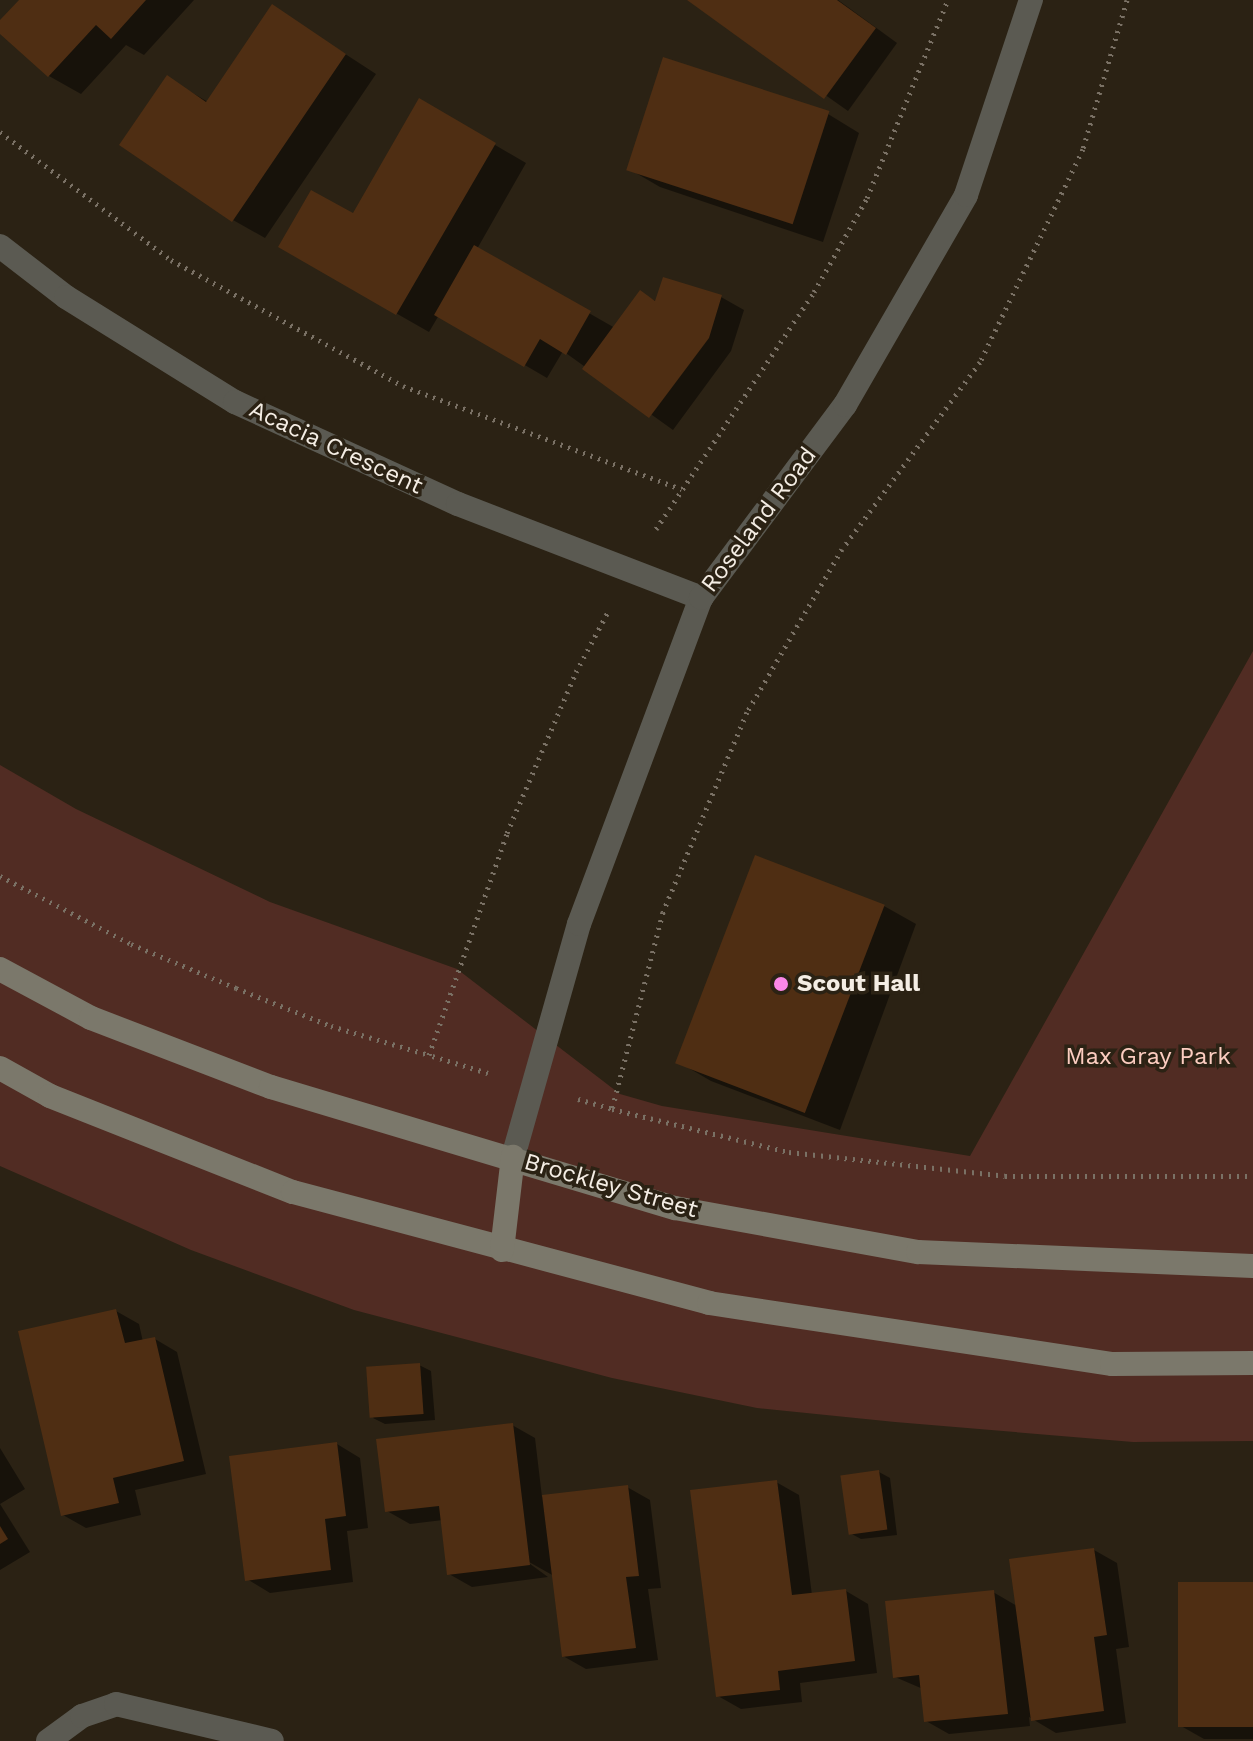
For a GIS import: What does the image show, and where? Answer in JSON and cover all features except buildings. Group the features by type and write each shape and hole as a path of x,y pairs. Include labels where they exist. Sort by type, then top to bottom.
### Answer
{"main road":[{"name":"Brockley Street","path":"0,969 91,1018 271,1087 675,1208 918,1252 1253,1266"},
{"path":"0,1068 50,1096 293,1192 709,1303 1097,1362 1253,1363"},
{"path":"502,1250 513,1157"}],"street":[{"name":"Roseland Road","path":"513,1157 579,924 701,598 845,405 966,195 1031,0"},
{"name":"Acacia Crescent","path":"0,246 66,297 235,402 458,504 701,598"},
{"path":"48,1741 82,1716 116,1704 272,1741"}],"path":[{"path":"1127,0 1083,149 1057,212 980,362 842,549 747,712 663,912 612,1109 789,1152 1005,1176 1253,1176"},
{"path":"0,132 171,260 403,386 682,489"},
{"path":"0,876 131,944 236,988 331,1026 429,1055"}],"green space":[{"name":"Max Gray Park","path":"1253,651 1253,1441 1133,1442 895,1422 757,1408 612,1378 354,1310 191,1250 0,1166 0,765 76,809 270,902 457,969 620,1094 662,1106 970,1156"}],"place":[{"name":"Scout Hall","path":"781,984"}]}
